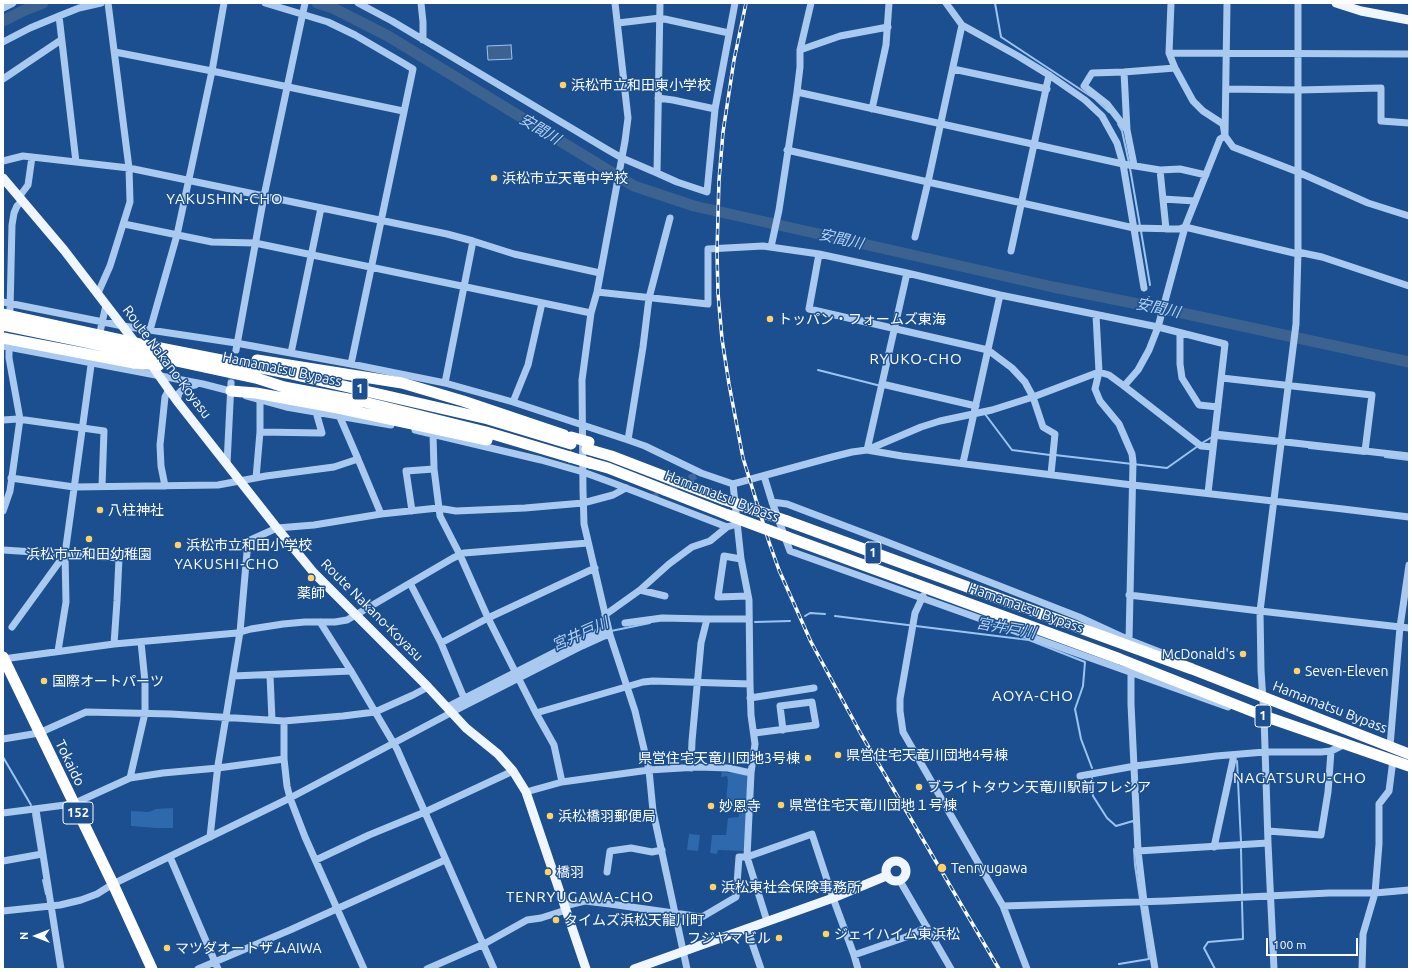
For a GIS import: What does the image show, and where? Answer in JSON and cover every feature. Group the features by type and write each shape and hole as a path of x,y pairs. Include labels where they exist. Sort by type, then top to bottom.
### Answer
{"highway":[{"name":"Hamamatsu Bypass","path":"7,307 128,346 158,366 364,402 486,432 570,459 587,467 608,468 728,515 1120,659 1264,718 1346,743 1409,766"},
{"name":"Hamamatsu Bypass","path":"3,325 128,346 146,345 288,373 488,419 588,445 611,456 723,499 1192,669 1409,754"},
{"name":"1","path":"6,344 158,366"},
{"name":"1","path":"170,350 220,354 378,378 401,387"},
{"path":"231,387 345,409 570,459"},
{"path":"401,387 503,414 571,440"},
{"name":"Tokaido","path":"3,658 113,884 152,969"}],"main road":[{"path":"1336,3 1409,20"},
{"name":"Route Nakano-Koyasu","path":"3,178 64,250 123,326 158,366 169,389 177,401 314,573 428,687 466,728 498,754 513,771 526,792 586,969"},
{"path":"895,861 901,863 906,870 905,877 900,881 894,882 886,876 886,869 889,864 895,861"},
{"path":"634,969 833,898 886,876"}],"street":[{"path":"3,8 13,3"},
{"path":"3,42 58,16 79,8 101,3"},
{"path":"98,293 110,266 130,202 129,168 108,3"},
{"path":"150,330 177,235 187,180 212,71 224,3"},
{"path":"265,3 328,22 355,35 412,69 351,364"},
{"path":"236,346 286,86 305,3"},
{"path":"358,3 392,21 622,159 677,182 707,192 715,109 735,3"},
{"path":"421,3 423,40"},
{"path":"615,3 628,118 622,159 597,292 591,314 582,380 582,424 587,467 583,503 584,524 609,632 635,711 649,770 654,811 687,969"},
{"path":"657,173 660,3"},
{"path":"771,247 797,92 800,67 800,50 810,3"},
{"path":"872,109 886,45 889,3"},
{"path":"946,3 962,25 1049,75 1085,100 1102,116 1117,143 1124,164 1144,288"},
{"path":"1171,3 1169,53 1175,68 1193,100 1203,111 1223,124 1225,136 1233,147 1298,172 1368,203 1409,216"},
{"path":"1225,136 1227,3"},
{"path":"1274,969 1268,843 1266,752 1262,696 1260,611 1296,324 1298,253 1298,3"},
{"path":"58,16 76,162"},
{"path":"618,23 660,18 729,33"},
{"path":"915,237 962,25"},
{"path":"800,50 840,36 865,30 888,27"},
{"path":"3,79 61,40"},
{"path":"115,52 403,111"},
{"path":"1169,53 1409,54"},
{"path":"1127,130 1107,104 1084,86 1092,73 1175,68"},
{"path":"953,69 1047,89"},
{"path":"1124,72 1127,130 1134,165"},
{"path":"1011,251 1049,75"},
{"path":"1226,89 1298,90 1381,88 1381,121 1409,124"},
{"path":"797,92 1124,164 1160,170 1180,169 1206,175"},
{"path":"658,98 715,109"},
{"path":"1124,386 1138,370 1149,350 1158,324 1185,227 1220,139 1225,136"},
{"path":"787,150 1135,228 1179,229 1185,227 1322,258 1409,286"},
{"path":"3,161 23,156 129,168 380,220 473,241 514,254 600,273"},
{"path":"32,157 28,185 14,213 7,307 150,330 236,346 292,353 445,383 513,402 628,440 645,446 701,473 733,484 832,457 867,450 1132,485 1409,518"},
{"path":"1160,170 1166,229"},
{"path":"1162,199 1195,201"},
{"path":"292,353 321,208"},
{"path":"628,440 643,347 649,298 670,218"},
{"path":"124,224 212,242 255,243 591,314"},
{"path":"445,383 473,241"},
{"path":"597,292 708,304 708,249 746,246 771,247 818,254 907,273 1000,296 1096,315 1158,324 1180,333 1225,344 1208,493"},
{"path":"818,254 809,309 988,350 1012,368 1025,382 1033,397 1043,427 1055,434 1051,474"},
{"path":"867,450 907,273"},
{"path":"963,463 978,411 988,350 1000,296"},
{"path":"513,402 528,365 542,303"},
{"path":"100,332 106,305"},
{"path":"1096,315 1099,372 1095,389 1100,401 1119,424 1132,454 1129,640"},
{"path":"1180,333 1180,364 1182,378 1199,405 1218,407"},
{"path":"3,511 10,491 20,419 6,344 92,361 158,366 203,384"},
{"path":"58,651 66,602 65,554 92,361"},
{"path":"371,368 399,378 401,387 407,382 434,381"},
{"path":"867,450 921,427 978,411 992,410 1033,397 1099,372 1109,375 1199,445 1214,439 1409,456"},
{"path":"1222,378 1372,395 1365,451"},
{"path":"177,401 179,393 185,387 190,385 203,384 231,387 260,400 286,407 393,424 527,456 587,467 626,488 727,527"},
{"path":"882,386 978,411"},
{"path":"227,464 231,387"},
{"path":"165,486 161,466 160,444 165,397 169,389"},
{"path":"256,478 260,432 260,400"},
{"path":"260,432 322,433 316,412"},
{"path":"339,415 381,514"},
{"path":"3,420 20,419 104,430 102,486"},
{"path":"433,434 434,469 438,508 443,523 460,555 488,618 554,746 562,782"},
{"path":"11,478 74,487 218,485 334,467 358,460"},
{"path":"412,511 406,471 434,469"},
{"path":"764,476 790,551 923,596 1131,673 1264,718"},
{"path":"733,484 741,559 748,596 750,698 751,714 755,734 751,773 747,857 767,921"},
{"path":"210,837 218,768 240,632 248,541 277,528 381,514 438,508 456,511 525,508 583,503 613,495 626,488"},
{"path":"772,502 787,504 1079,617 1129,640 1182,660 1192,669"},
{"path":"605,615 640,590 669,564 692,547 710,541 727,527 737,524"},
{"path":"3,658 114,644 240,632 283,624 335,622 347,620 464,553 588,542"},
{"path":"3,550 119,558 114,644"},
{"path":"12,627 65,554"},
{"path":"741,559 724,556 718,597 748,596"},
{"path":"931,569 934,562"},
{"path":"1390,746 1400,627 1409,565"},
{"path":"441,643 488,618 595,568"},
{"path":"410,583 441,643 464,698"},
{"path":"640,590 665,596"},
{"path":"1129,595 1409,628"},
{"path":"923,596 919,603 913,627 900,699 903,732 1003,906 1028,969"},
{"path":"625,623 662,618 707,620 749,619"},
{"path":"691,768 701,643 707,620"},
{"path":"320,622 394,744 494,969"},
{"path":"449,710 464,698 604,636 609,632"},
{"path":"130,778 145,713 145,682 142,642"},
{"path":"233,676 351,671"},
{"path":"1131,673 1131,704 1138,851 1142,902 1155,969"},
{"path":"270,675 272,720"},
{"path":"3,911 81,900 97,894 113,884 290,798 394,744 449,710 518,675"},
{"path":"536,713 626,686 653,681 750,684"},
{"path":"3,738 39,733 86,712 145,713 272,720 343,716 375,712 428,687"},
{"path":"750,698 814,688"},
{"path":"755,734 783,730 816,725 812,702 780,706 783,730"},
{"path":"284,720 284,759 290,798 364,969"},
{"path":"1080,776 1135,766 1234,755 1266,752 1320,752 1331,750 1346,743"},
{"path":"1268,831 1321,835 1328,792 1331,750"},
{"path":"1214,846 1234,755"},
{"path":"3,813 36,810 73,804 130,778 284,759"},
{"path":"1362,969 1363,934 1375,893 1379,844 1379,804 1389,791 1393,760"},
{"path":"526,792 562,782 649,770 728,768 751,773"},
{"path":"316,860 513,771"},
{"path":"36,810 61,969"},
{"path":"427,969 484,944 527,920 541,918 585,901 702,917 736,897 739,858 747,857 812,834 858,969"},
{"path":"1138,851 1268,843"},
{"path":"607,872 610,851 631,848 652,852 662,850"},
{"path":"3,861 42,854"},
{"path":"170,857 218,969"},
{"path":"198,969 337,909 445,860"},
{"path":"900,881 951,969"},
{"path":"1003,906 1375,893 1409,890"},
{"path":"854,955 906,937 927,927"},
{"path":"747,928 761,969"}],"shaded area":[{"path":"511,45 512,59 488,60 487,46"},
{"path":"722,772 745,774 749,778 745,851 718,850 717,854 710,853 712,835 726,835 728,818 739,817 739,807 728,807 726,802 728,780 727,776 721,777"},
{"path":"173,808 173,828 131,826 131,811 149,812 156,809"},
{"path":"689,834 700,835 698,851 687,850"}],"waterway":[{"name":"安間川","path":"3,21 43,3"},
{"name":"安間川","path":"317,3 333,8 388,36 634,186 694,206 1053,287 1173,311 1409,362"},
{"path":"995,3 1001,37 1095,99 1109,112"},
{"path":"1118,124 1122,131 1129,163"},
{"path":"1130,168 1140,226"},
{"path":"1141,231 1150,285"},
{"path":"1148,306 1149,297"},
{"path":"818,370 881,386"},
{"path":"985,414 1012,450 1050,455"},
{"path":"1202,443 1212,437"},
{"path":"1216,438 1275,444"},
{"path":"1055,455 1167,468 1198,446"},
{"path":"1309,448 1365,454"},
{"path":"1385,457 1409,460"},
{"name":"宮井戸川","path":"805,616 810,613 825,614"},
{"name":"宮井戸川","path":"835,616 1029,640 1085,662 1083,686 1075,709 1081,739 1092,768"},
{"name":"宮井戸川","path":"755,622 790,621"},
{"name":"宮井戸川","path":"611,631 650,623"},
{"path":"3,757 31,805"},
{"name":"宮井戸川","path":"1237,761 1241,842"},
{"name":"宮井戸川","path":"1092,778 1093,796 1107,818 1116,826 1133,821 1134,823"},
{"path":"33,814 39,851"},
{"name":"宮井戸川","path":"1119,964 1149,959 1134,849"},
{"name":"宮井戸川","path":"1241,849 1242,895"},
{"path":"43,880 46,894"},
{"name":"宮井戸川","path":"1215,969 1204,948 1208,942 1243,939 1242,902"}],"tunnel":[{"path":"231,383 236,350"},
{"path":"652,498 701,473"}],"railway":[{"path":"746,3 734,60 723,132 719,180 717,252 718,293 722,339 743,458 779,570 811,642 861,734 999,969"}],"place":[{"name":"浜松市立和田東小学校","path":"563,85"},
{"name":"浜松市立天竜中学校","path":"494,178"},
{"name":"トッパン・フォームズ東海","path":"770,319"},
{"name":"八柱神社","path":"100,510"},
{"name":"浜松市立和田幼稚園","path":"89,539"},
{"name":"浜松市立和田小学校","path":"178,545"},
{"name":"薬師","path":"311,578"},
{"name":"McDonald's","path":"1243,654"},
{"name":"Seven-Eleven","path":"1297,671"},
{"name":"国際オートパーツ","path":"44,681"},
{"name":"県営住宅天竜川団地4号棟","path":"838,755"},
{"name":"県営住宅天竜川団地3号棟","path":"808,758"},
{"name":"ブライトタウン天竜川駅前フレシア","path":"919,787"},
{"name":"県営住宅天竜川団地１号棟","path":"781,805"},
{"name":"妙恩寺","path":"711,806"},
{"name":"浜松橋羽郵便局","path":"550,816"},
{"name":"Tenryugawa","path":"942,868"},
{"name":"橋羽","path":"548,872"},
{"name":"浜松東社会保険事務所","path":"713,887"},
{"name":"タイムズ浜松天龍川町","path":"556,920"},
{"name":"ジェイハイム東浜松","path":"826,934"},
{"name":"フジヤマビル","path":"779,938"},
{"name":"マツダオートザムAIWA","path":"167,948"}],"district":[{"name":"YAKUSHIN-CHO","path":"225,199"},
{"name":"RYUKO-CHO","path":"916,359"},
{"name":"YAKUSHI-CHO","path":"227,564"},
{"name":"AOYA-CHO","path":"1033,696"},
{"name":"NAGATSURU-CHO","path":"1300,778"},
{"name":"TENRYUGAWA-CHO","path":"580,897"}]}
